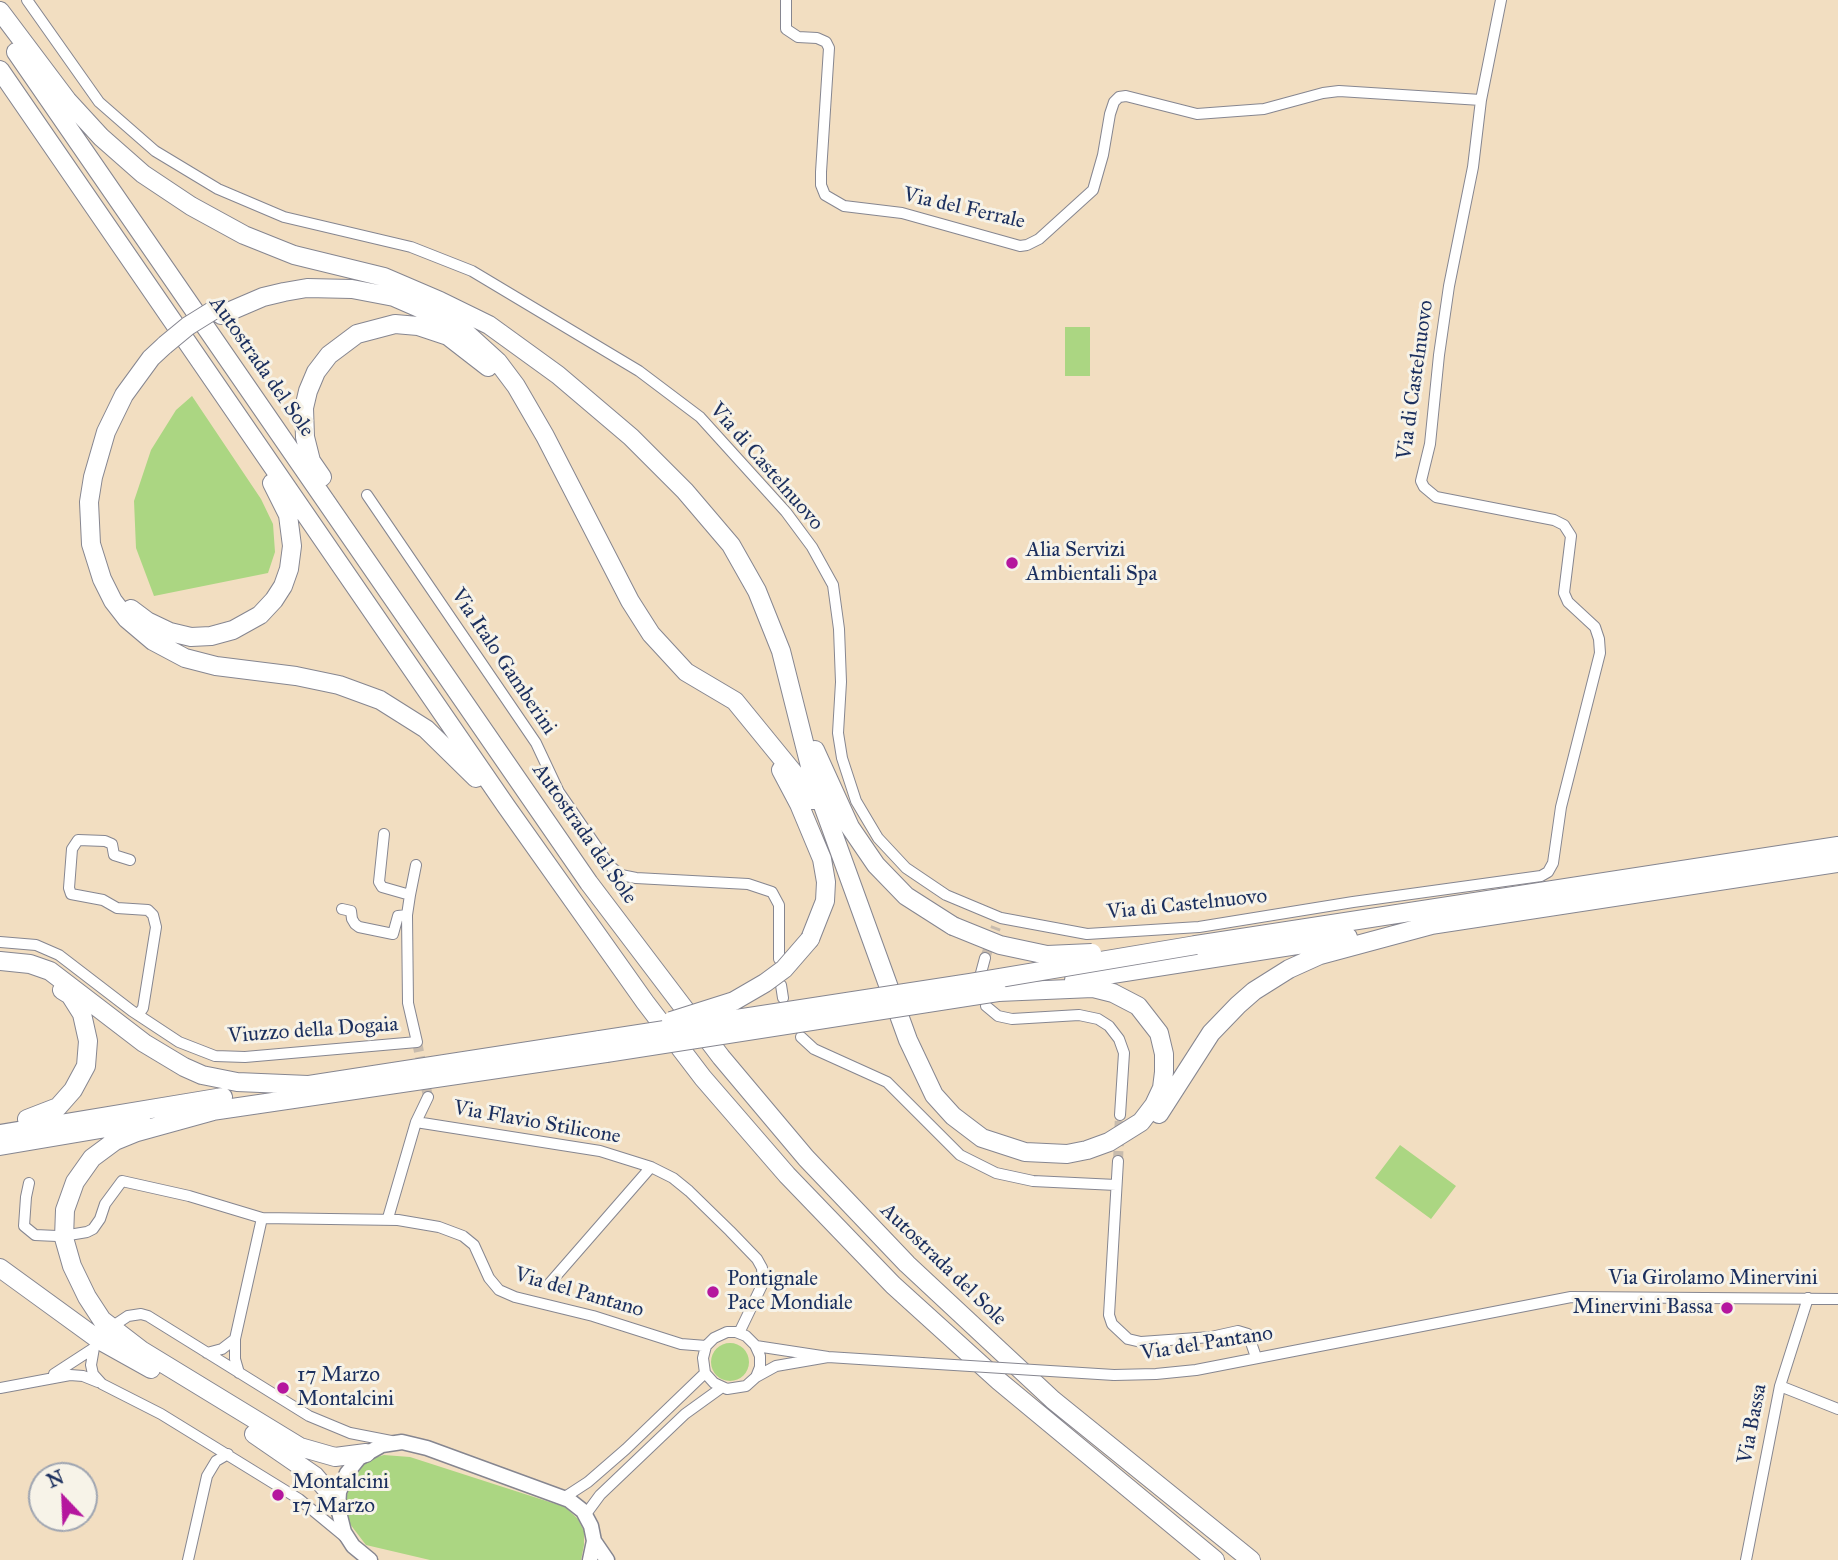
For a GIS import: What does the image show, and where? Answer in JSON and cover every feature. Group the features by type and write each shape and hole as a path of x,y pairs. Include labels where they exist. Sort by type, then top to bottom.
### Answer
{"highway":[{"path":"0,11 67,100 101,137 143,174 191,206 244,235 294,255 384,277 489,325 558,375 631,438 685,491 731,545 757,591 781,651 813,778 908,1040 934,1095 953,1116 982,1138 1025,1152 1067,1154 1109,1142 1141,1122 1154,1105 1162,1088 1164,1054 1158,1033 1138,1006 1114,993 1093,988 998,992"},
{"name":"Autostrada del Sole","path":"0,29 505,761 641,954 721,1057 806,1158 907,1264 986,1339 1054,1399 1251,1560"},
{"path":"0,70 506,806 645,1002 703,1078 787,1175 893,1285 999,1381 1216,1560"},
{"path":"411,288 354,279 306,280 253,292 151,358 124,395 106,432 89,502 91,544 102,579 113,601 127,619 153,641 185,658 216,666 296,676 339,685 380,700 426,729 506,806"},
{"path":"219,312 263,297 307,288 369,290 394,297 442,318 484,348 516,386 534,415 630,601 651,634 686,672 735,701 806,788 819,813 917,1074 937,1107 949,1120 980,1142 998,1150 1046,1160 1088,1155 1123,1141 1159,1114 1211,1033 1254,992 1289,969 1320,955 1435,924"},
{"path":"340,520 341,505 311,461 305,437 304,408 316,372 329,355 357,334 395,324 418,326 447,336 480,359 534,415"},
{"path":"168,348 119,422 101,482 98,532 104,563 113,585 129,607 147,621 170,632 191,637 211,636 249,623 274,600 289,569 292,546 288,515 282,499 238,435 241,420"},
{"path":"794,702 850,827 876,865 906,896 953,926 1000,946 1046,955 1196,945"},
{"path":"603,1046 734,1001 784,969 810,939 825,901 822,859 799,804 763,736"},
{"path":"0,1146 1196,945 1838,846"},
{"path":"0,1134 84,1118 308,1085 998,992 1838,863"},
{"path":"0,961 30,964 50,971 144,1043 202,1075 237,1082 308,1085"},
{"path":"0,971 30,974 70,995 82,1014 88,1041 86,1066 73,1090 58,1107 41,1116 0,1125"},
{"path":"141,1350 104,1322 79,1282 64,1243 63,1225 68,1199 85,1166 115,1141 137,1132 214,1111"},
{"path":"0,1261 101,1330 141,1350 300,1447 335,1457 366,1453"},
{"path":"0,1268 99,1340 302,1465 324,1485 338,1508"},
{"path":"0,1280 61,1314"}],"main road":[{"path":"370,1560 348,1540 338,1508 340,1492 346,1473 366,1453 382,1445 402,1442 427,1448 565,1497 586,1514 594,1541 607,1560"},
{"path":"590,1560 594,1541"}],"street":[{"name":"Via di Castelnuovo","path":"27,0 99,102 155,151 218,189 284,217 411,247 472,271 639,371 700,417 786,512 812,547 833,585 839,629 841,682 838,733 842,758 856,802 878,838 906,868 946,895 998,923 1087,934 1199,927 1541,876 1548,872 1553,863 1561,807 1600,653 1595,627 1568,602 1564,593 1571,536 1564,525 1554,520 1436,497 1421,481 1430,444 1438,355 1449,286 1473,167 1481,100 1501,0"},
{"name":"Via del Ferrale","path":"786,0 786,29 798,37 817,38 826,42 829,48 821,172 821,185 825,195 844,206 902,213 1020,246 1039,239 1093,190 1103,155 1110,114 1119,97 1126,96 1196,114 1264,109 1339,91 1481,100"},
{"name":"Via Italo Gamberini","path":"367,495 536,743 559,792 610,866 621,875 636,878 747,884 772,892 779,905 779,959"},
{"path":"384,834 379,882 382,887 410,895"},
{"path":"130,860 114,855 112,844 105,841 78,840 72,849 69,887 71,894 77,897 103,900 117,908 148,911 153,915 156,927 142,1008 138,1015"},
{"path":"342,909 351,911 355,924 393,934 398,916 407,915 416,865"},
{"name":"Viuzzo della Dogaia","path":"0,942 36,945 59,956 138,1015 188,1047 227,1058 417,1042 408,1003 407,915"},
{"path":"981,973 985,958"},
{"path":"781,985 783,998"},
{"path":"986,1006 998,1016 1012,1019 1079,1015 1098,1019 1109,1026 1119,1039 1124,1053 1120,1115"},
{"path":"801,1037 814,1049 887,1082 960,1155 996,1173 1033,1181 1116,1185"},
{"path":"388,1218 416,1122 428,1097"},
{"name":"Via Flavio Stilicone","path":"416,1122 600,1151 651,1167 673,1178 757,1259 762,1268 763,1283 739,1333"},
{"path":"1118,1161 1110,1303 1112,1324 1128,1339 1141,1342 1211,1337 1238,1331 1248,1334 1256,1357"},
{"path":"549,1284 651,1167"},
{"name":"Via del Pantano","path":"29,1183 24,1226 35,1235 63,1236 93,1229 105,1205 122,1181 189,1196 262,1219 388,1218 439,1227 463,1236 474,1245 489,1278 499,1290 515,1297 593,1316 681,1344 706,1346 720,1334 739,1333 756,1346 828,1357 1115,1375 1156,1374 1196,1370 1571,1297 1587,1297"},
{"path":"239,1373 235,1359 235,1339 262,1219"},
{"name":"Via Girolamo Minervini","path":"1587,1297 1838,1299"},
{"name":"Via Bassa","path":"1746,1560 1780,1386 1808,1298"},
{"path":"117,1324 128,1316 145,1315 305,1414 328,1425 363,1436 402,1442"},
{"path":"207,1353 223,1348 235,1339"},
{"path":"706,1346 703,1362 705,1373 721,1388"},
{"path":"756,1346 760,1361 756,1377"},
{"path":"48,1378 94,1348 90,1360 92,1369 102,1384"},
{"name":"Via del Pantano","path":"586,1514 600,1495 685,1414 721,1388 738,1389 746,1386 776,1366 828,1357"},
{"path":"565,1497 598,1474 705,1373"},
{"path":"0,1388 74,1375 102,1384 161,1414 228,1454 308,1505 348,1540"},
{"path":"1780,1386 1838,1409"},
{"path":"188,1560 207,1476 216,1461 228,1454"}],"green space":[{"path":"1065,327 1090,327 1090,376 1065,376"},
{"path":"192,396 261,499 273,524 275,552 268,573 154,596 136,548 134,501 151,450 176,410"},
{"path":"1400,1145 1456,1186 1431,1219 1375,1178"},
{"path":"730,1343 743,1349 749,1362 743,1375 730,1381 717,1375 711,1362 717,1349"},
{"path":"384,1455 410,1457 565,1507 578,1519 584,1531 581,1560 430,1560 366,1545 350,1524 344,1507 350,1483 358,1468 370,1459"}],"tunnel":[{"path":"985,958 996,927"},
{"path":"417,1042 428,1097"},
{"path":"1118,1161 1120,1115"}],"place":[{"name":"Alia Servizi Ambientali Spa","path":"1012,563"},
{"name":"Pontignale Pace Mondiale","path":"713,1292"},
{"name":"Minervini Bassa","path":"1727,1308"},
{"name":"17 Marzo Montalcini","path":"283,1388"},
{"name":"Montalcini 17 Marzo","path":"278,1495"}]}
